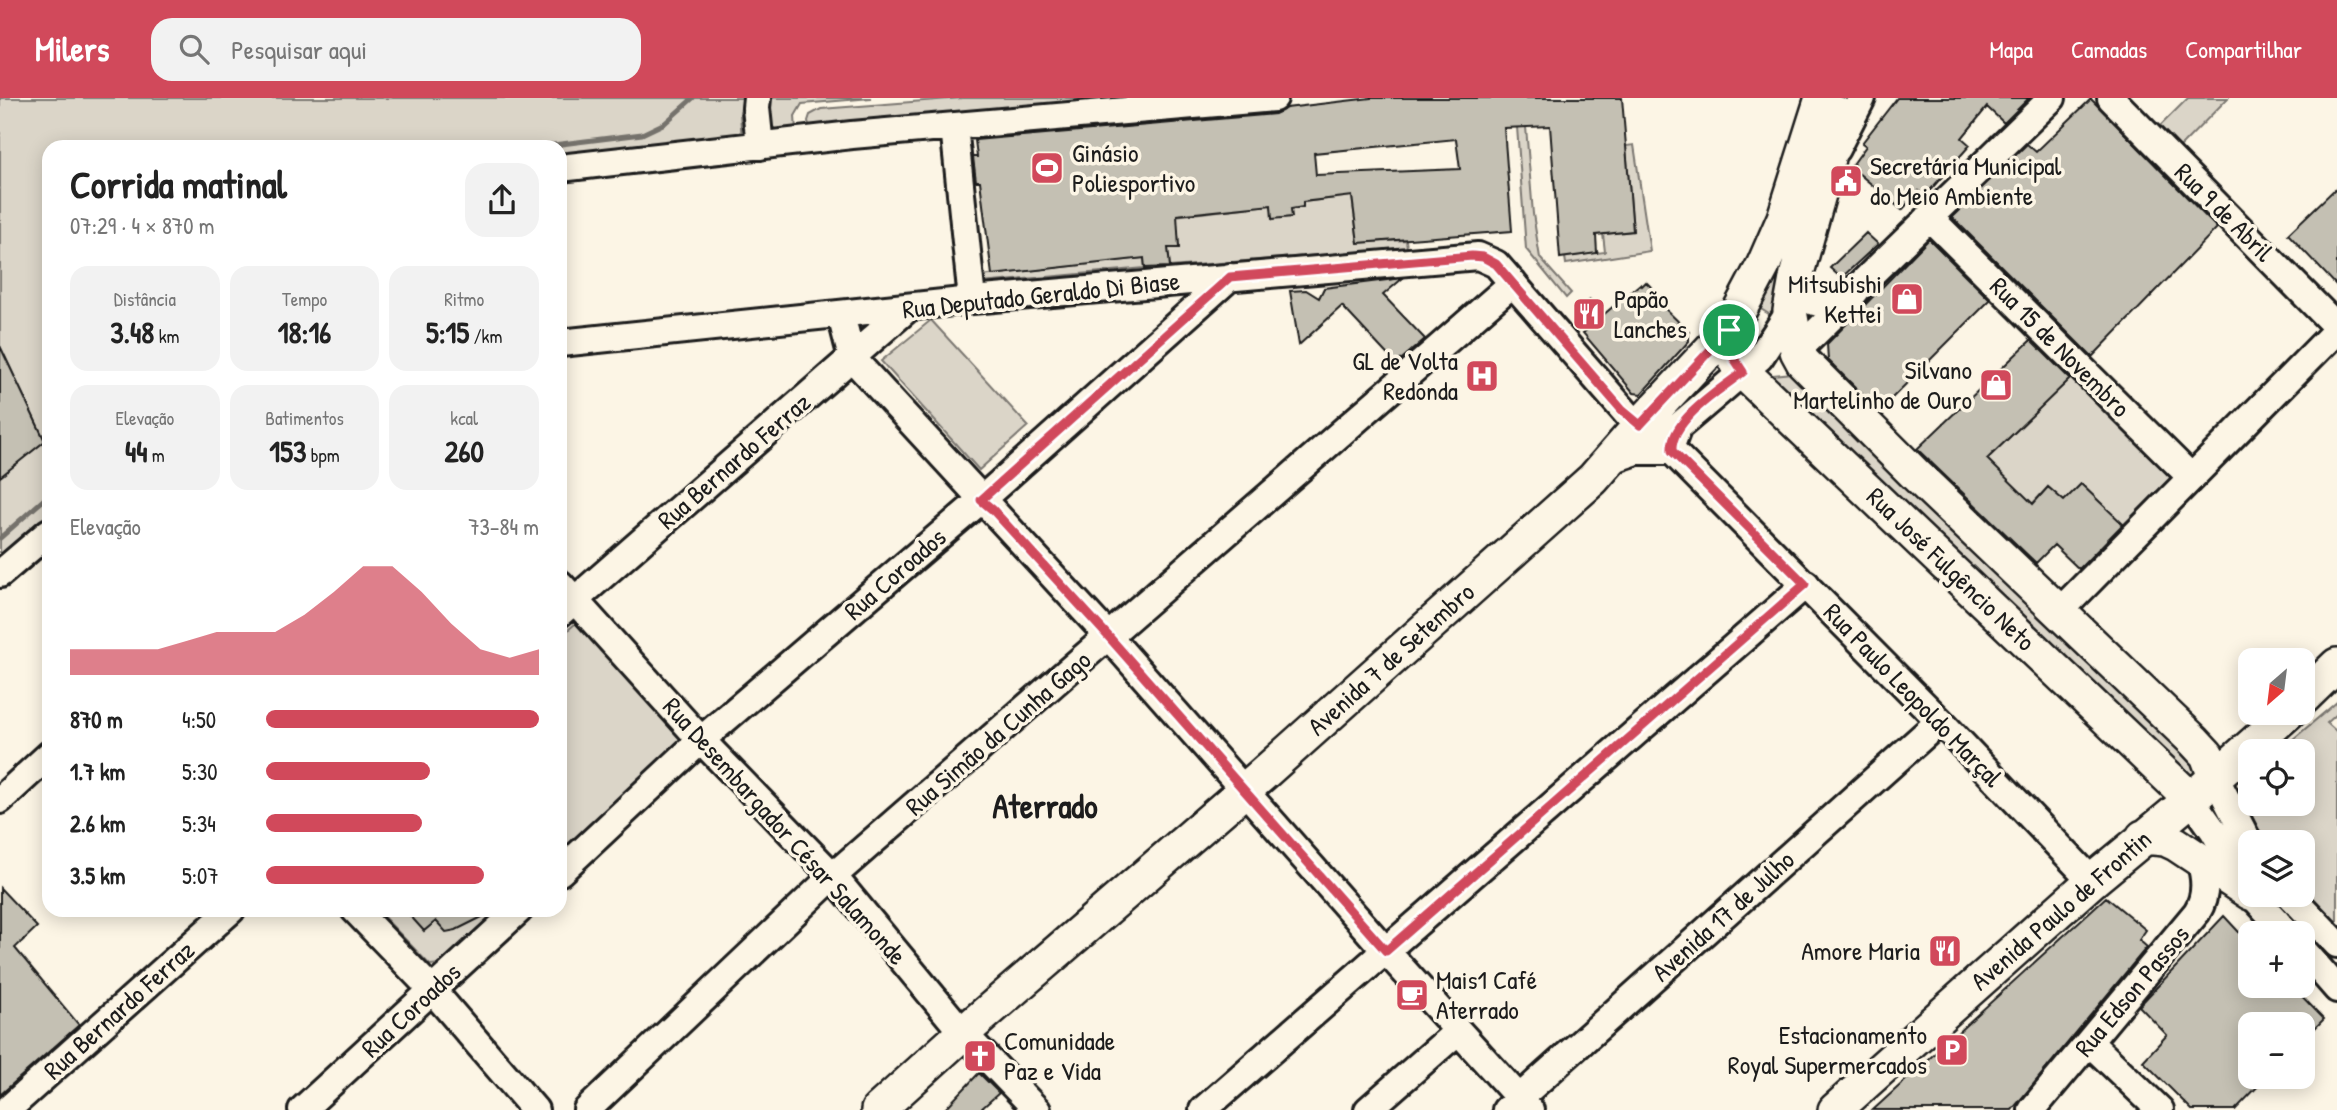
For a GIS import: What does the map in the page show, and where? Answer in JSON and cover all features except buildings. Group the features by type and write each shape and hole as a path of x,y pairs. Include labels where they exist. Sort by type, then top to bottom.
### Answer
{"main road":[{"name":"Avenida 7 de Setembro","path":"878,1110 963,1032 1244,791 1602,470 1729,330 1763,266 1784,218 1822,98"},
{"path":"1790,311 1840,98"},
{"name":"Rua José Fulgêncio Neto","path":"1729,330 1730,352 1743,372 2203,788 2211,762 2201,748 1811,373 1797,351 1790,311"},
{"path":"2315,686 2337,665"},
{"name":"Avenida Paulo de Frontin","path":"1835,1110 2092,881 2274,725"},
{"path":"2144,837 2165,839 2176,844 2238,886"}],"street":[{"path":"757,98 755,108 760,146"},
{"path":"567,167 1172,103 1274,98"},
{"name":"Avenida 7 de Setembro","path":"1810,136 1812,98"},
{"path":"1825,169 1861,98"},
{"path":"1797,351 1844,306 1862,283 2052,98"},
{"name":"Rua 9 de Abril","path":"2111,98 2337,329"},
{"path":"954,126 972,300"},
{"name":"Rua 15 de Novembro","path":"1929,217 2191,477"},
{"name":"Rua Deputado Geraldo Di Biase","path":"567,342 841,316 972,300 1478,256 1496,264 1513,283"},
{"path":"1797,273 1802,292 1810,300 1822,304 1838,300 1862,283"},
{"name":"Rua Coroados","path":"567,865 701,740 981,500 1230,277"},
{"path":"1513,283 1622,410 1640,425 1658,429 1675,439"},
{"name":"Rua Simão da Cunha Gago","path":"587,1110 833,876 1513,283"},
{"name":"Rua Bernardo Ferraz","path":"567,597 907,309"},
{"path":"1602,470 1637,451 1675,439 1713,395 1765,352 1790,311"},
{"path":"841,316 852,358 1109,637 1458,1031 1518,1106"},
{"path":"2059,612 2337,329"},
{"name":"Rua Paulo Leopoldo Marçal","path":"1675,439 1805,584 2092,881"},
{"path":"0,574 42,538"},
{"path":"1203,1110 1805,584"},
{"name":"Rua Desembargador César Salamonde","path":"567,601 833,876 963,1032 1037,1110"},
{"name":"Avenida 17 de Julho","path":"1518,1106 1940,721"},
{"path":"0,800 42,761"},
{"path":"2203,788 2238,830"},
{"path":"2203,788 2213,830 2238,874"},
{"name":"Rua Edson Passos","path":"2032,1110 2201,906 2205,878 2200,862"},
{"path":"2262,907 2276,921"},
{"path":"2301,907 2337,944"},
{"name":"Rua Bernardo Ferraz","path":"7,1110 223,917"},
{"path":"362,917 433,991 535,1110"},
{"name":"Rua Coroados","path":"302,1110 512,917"},
{"path":"2315,964 2337,989"},
{"path":"1368,1110 1458,1031"},
{"path":"2089,1042 2160,1110"}],"shaded area":[{"path":"0,98 743,98 740,113 742,141 567,158 567,140 42,140 42,435 0,346"},
{"path":"767,98 871,98 802,104 795,116 796,131 779,133 768,122"},
{"path":"963,98 1160,98 810,129 808,121 810,115 821,109"},
{"path":"2188,98 2228,98 2180,147 2160,126"},
{"path":"1517,127 1526,127 1533,214 1540,258 1571,293 1566,298 1526,249"},
{"path":"1634,145 1650,251 1566,264 1565,257 1605,252 1603,234 1633,231 1626,146"},
{"path":"1802,190 1777,319 1756,306"},
{"path":"1352,196 1358,243 1406,240 1407,248 1170,267 1168,248 1179,247 1178,235 1165,217 1271,205 1273,219 1290,203 1295,208 1303,208 1303,202"},
{"path":"1144,258 1145,268 981,283 981,276"},
{"path":"931,320 1028,426 979,470 881,361"},
{"path":"1802,372 2199,769 2189,782 1762,376"},
{"path":"2072,377 2171,478 2123,525 2081,484 2064,501 2048,487 2032,504 1987,459"},
{"path":"42,443 42,523 0,559 0,477"},
{"path":"588,622 690,734 567,850 567,631 576,623"},
{"path":"2337,702 2337,714 2327,723 2337,732 2337,924 2315,902 2315,830 2259,830 2251,816 2315,816 2315,739 2293,739 2310,725 2315,725 2315,721"},
{"path":"384,917 493,917 441,964 430,965"}],"waterway":[{"path":"567,143 642,134 665,123 693,98"},
{"path":"0,538 42,501"}],"place":[{"name":"Ginásio Poliesportivo","path":"1047,168"},
{"name":"Secretária Municipal do Meio Ambiente","path":"1846,181"},
{"name":"Mitsubishi Kettei","path":"1907,299"},
{"name":"Papão Lanches","path":"1589,314"},
{"name":"GL de Volta Redonda","path":"1482,376"},
{"name":"Silvano Martelinho de Ouro","path":"1996,385"},
{"name":"Amore Maria","path":"1945,951"},
{"name":"Mais1 Café Aterrado","path":"1412,995"},
{"name":"Estacionamento Royal Supermercados","path":"1952,1050"},
{"name":"Comunidade Paz e Vida","path":"980,1056"}],"district":[{"name":"Aterrado","path":"1045,806"}],"route":[{"path":"1483,257 1496,264 1622,410 1640,425 1729,330 1730,352 1743,372 1678,427 1672,451 1805,584 1386,951 1109,637 981,500 1230,277 1483,257"}]}
